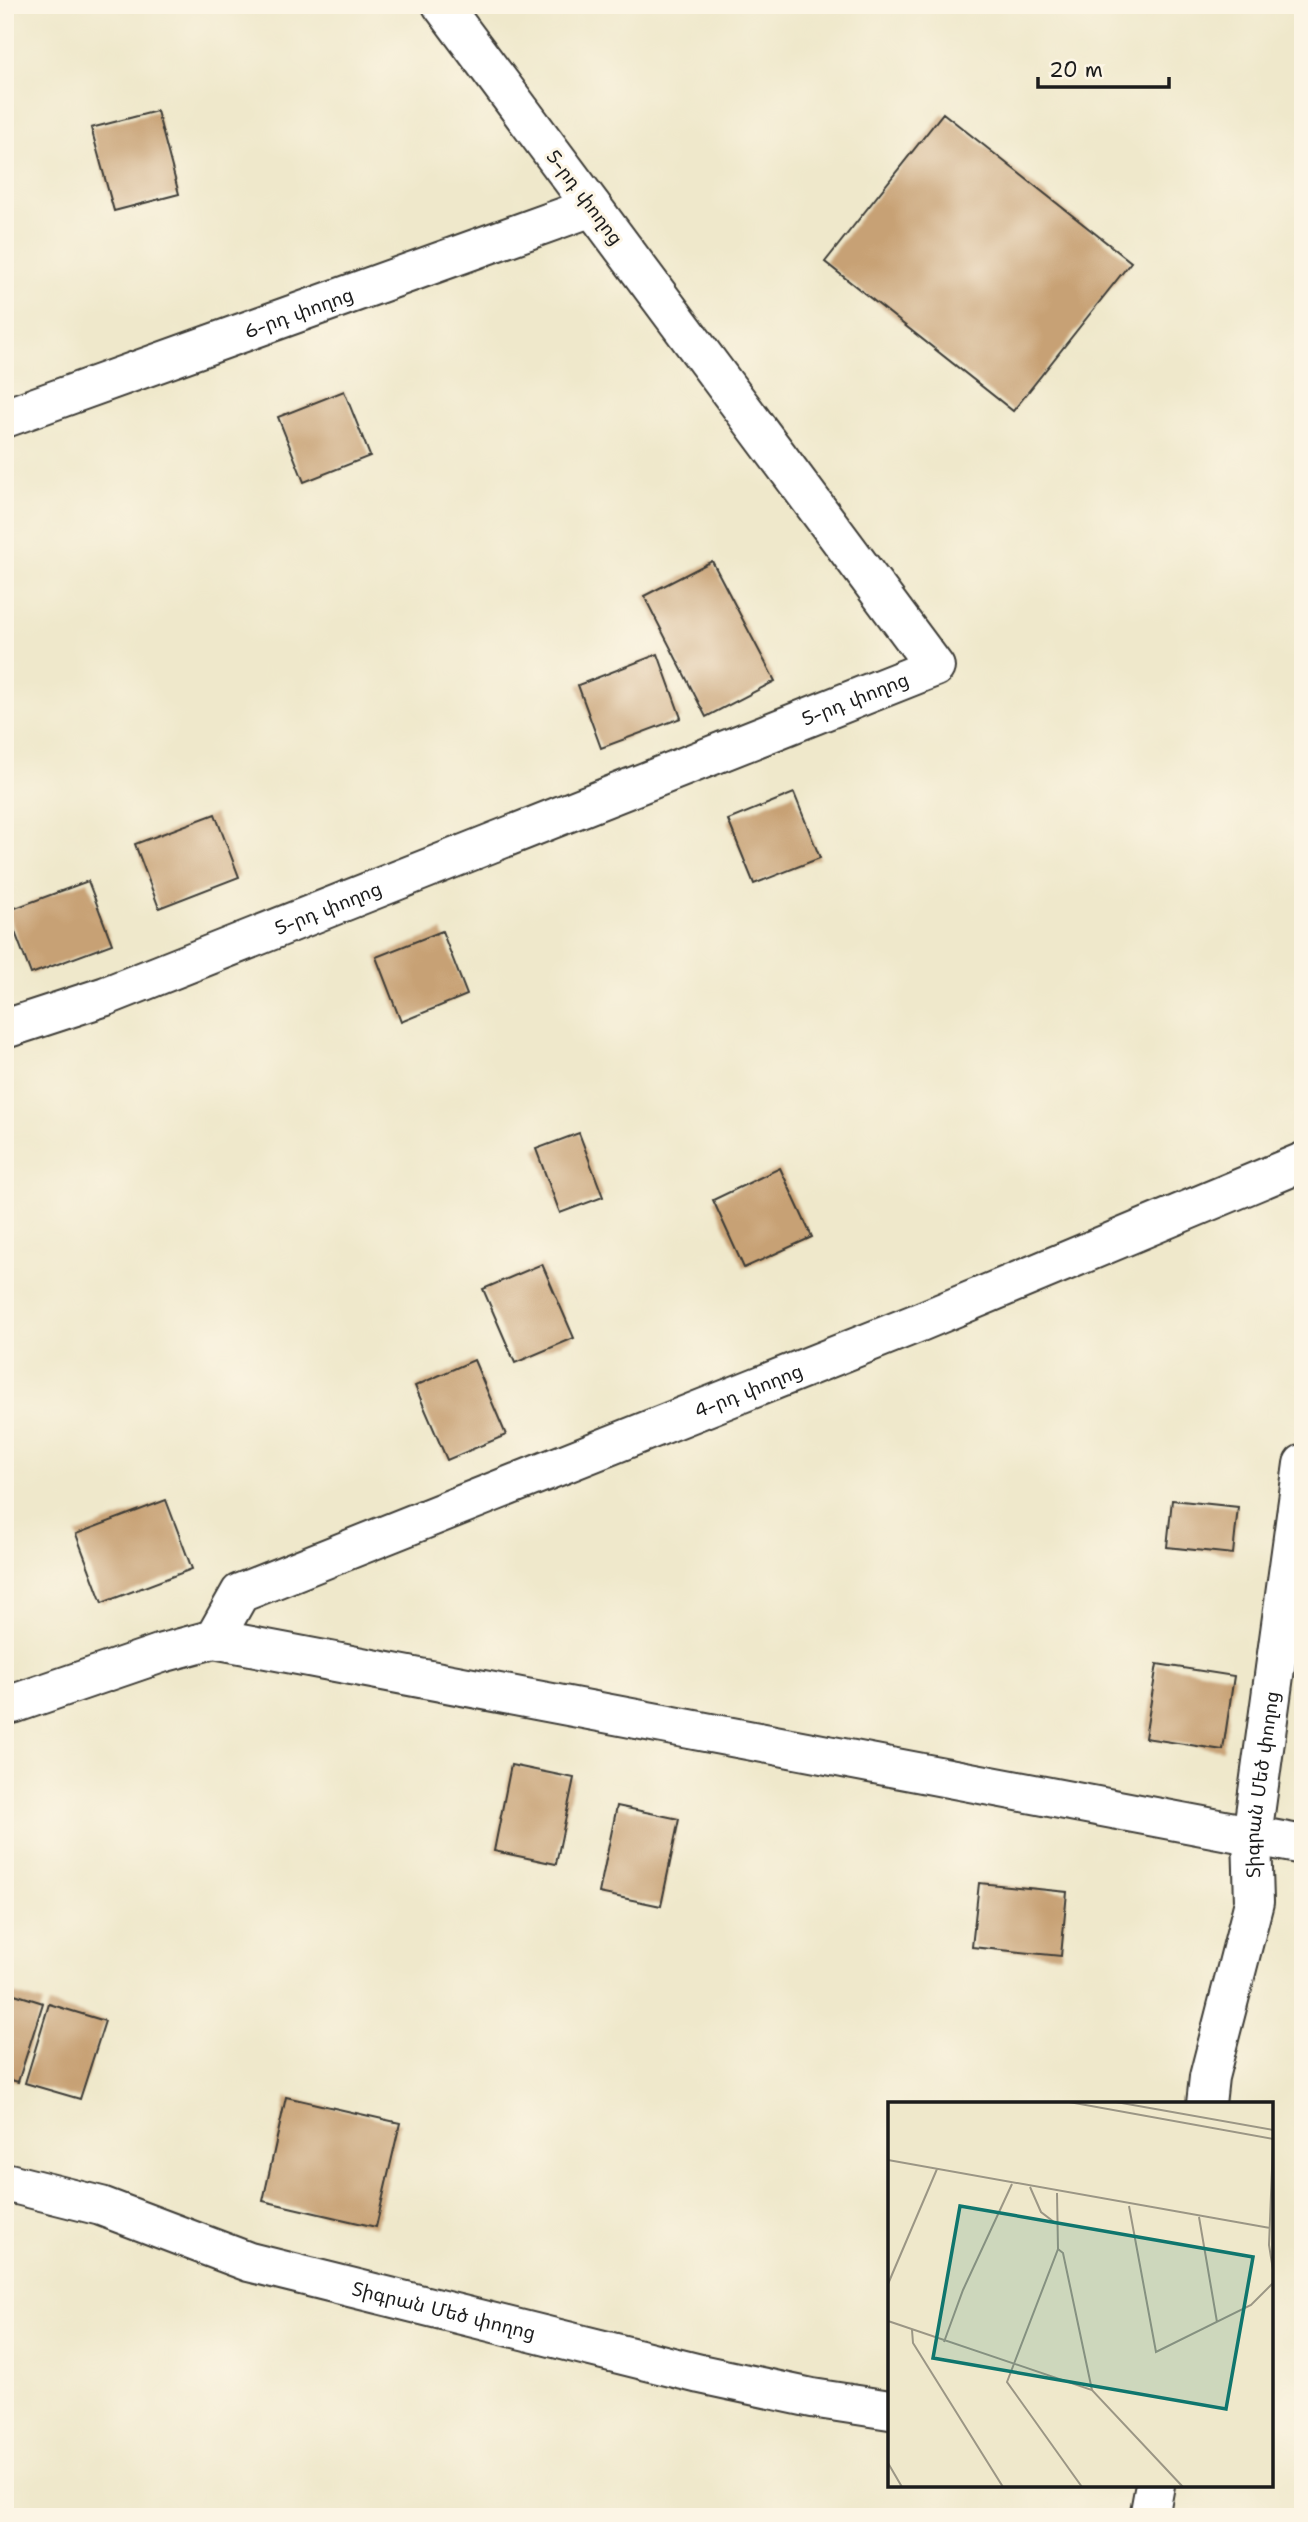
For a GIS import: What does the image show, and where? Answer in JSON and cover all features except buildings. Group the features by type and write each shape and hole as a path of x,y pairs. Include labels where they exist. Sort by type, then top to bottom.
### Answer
{"street":[{"name":"5-րդ փողոց","path":"5,1029 106,996 935,667 442,5"},
{"name":"6-րդ փողոց","path":"5,418 592,207"},
{"name":"4-րդ փողոց","path":"214,1639 240,1593 908,1328 1303,1162"},
{"name":"Տիգրան Մեծ փողոց","path":"1206,2102 1209,2077 1254,1902 1252,1836 1303,1464"},
{"path":"8,1705 162,1653 214,1639 1303,1845"},
{"name":"Տիգրան Մեծ փողոց","path":"5,2182 101,2206 249,2262 700,2374 812,2398 888,2410"},
{"path":"1149,2517 1154,2487"}]}
